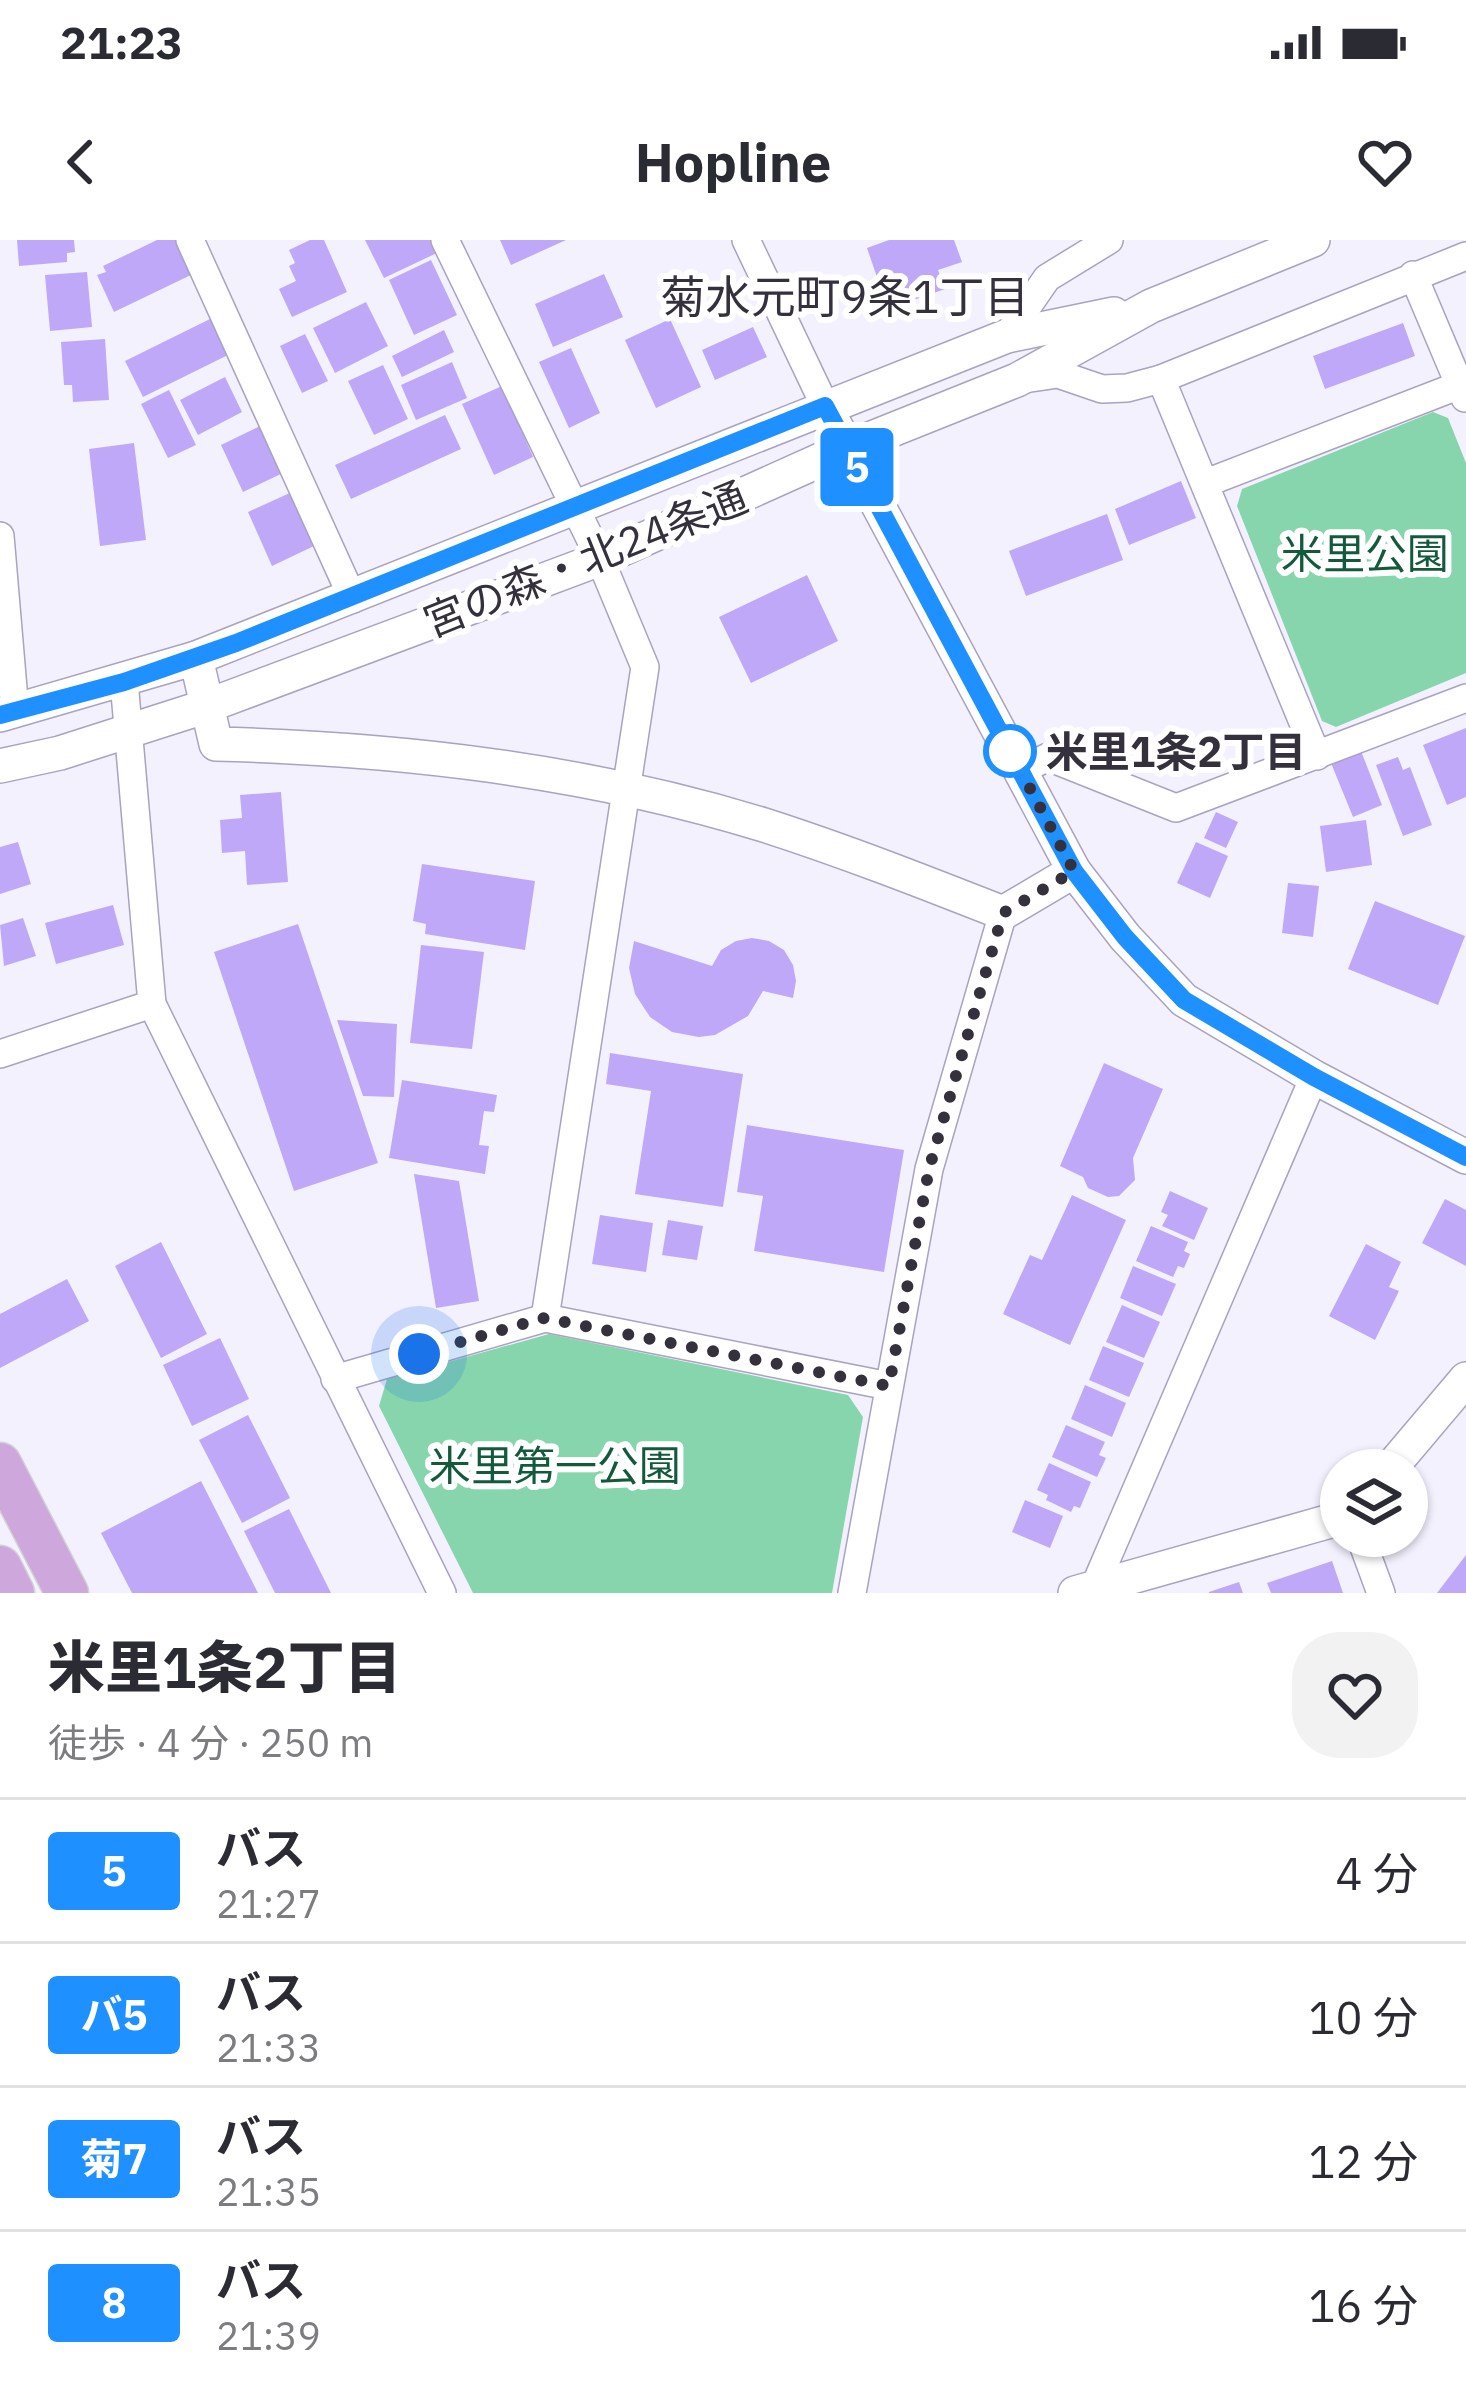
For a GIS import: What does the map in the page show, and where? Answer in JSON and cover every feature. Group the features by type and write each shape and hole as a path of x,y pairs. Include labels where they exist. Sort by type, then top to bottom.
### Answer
{"main road":[{"path":"0,1464 67,1593"},
{"path":"0,1567 13,1593"}],"street":[{"path":"190,240 353,599"},
{"path":"445,240 600,559 645,667 544,1318"},
{"path":"746,240 825,406 1074,871 1125,937 1184,1000 1314,1077 1466,1156"},
{"path":"1151,306 1313,240"},
{"path":"1007,336 1047,278 1103,241"},
{"path":"1017,380 1058,374 1102,389 1161,379 1466,256"},
{"path":"1206,482 1463,393 1413,275"},
{"name":"宮の森・北24条通","path":"8,714 196,658 353,599 1007,336 1151,306"},
{"name":"宮の森・北24条通","path":"0,766 60,753 207,706 600,559 847,448 1017,380 1151,306"},
{"path":"1161,379 1317,756"},
{"path":"0,536 8,714"},
{"path":"196,658 216,744 320,747 494,764 624,789 760,824 1003,913"},
{"path":"124,682 152,1004 442,1593"},
{"path":"1021,770 1048,758 1176,808 1466,698"},
{"path":"852,1593 929,1169 1003,913 1074,871"},
{"path":"0,1054 152,1004"},
{"path":"1088,1591 1314,1077"},
{"path":"335,1378 544,1318 889,1386"},
{"path":"1407,1449 1466,1379"},
{"path":"1088,1591 1320,1524"},
{"path":"1368,1557 1381,1593"}],"green space":[{"name":"米里公園","path":"1433,412 1448,418 1466,463 1466,673 1336,727 1322,721 1237,506 1242,489"},
{"name":"米里第一公園","path":"549,1334 848,1395 863,1417 832,1593 473,1593 379,1406 387,1379"}],"building":[{"path":"17,240 74,240 75,252 67,253 67,262 19,266"},
{"path":"157,240 180,240 195,273 114,312 97,275 106,272 103,266"},
{"path":"310,240 324,240 347,292 292,317 279,289 296,281 289,250"},
{"path":"365,240 433,240 439,252 384,278"},
{"path":"500,240 566,240 511,265"},
{"path":"889,240 954,240 962,262 938,270 945,289 888,309 867,248"},
{"path":"431,260 457,315 414,335 389,280"},
{"path":"87,272 92,327 50,331 45,275"},
{"path":"604,274 623,317 553,347 535,304"},
{"path":"366,302 388,346 335,373 313,328"},
{"path":"214,317 232,353 143,397 125,361"},
{"path":"670,319 701,387 656,408 625,340"},
{"path":"1403,323 1415,356 1325,389 1313,356"},
{"path":"753,327 767,357 715,380 702,350"},
{"path":"444,330 454,352 402,377 392,356"},
{"path":"305,334 328,381 302,393 280,346"},
{"path":"105,339 109,400 73,402 72,385 64,385 61,342"},
{"path":"571,348 600,413 569,428 539,362"},
{"path":"452,362 467,398 416,420 401,385"},
{"path":"383,365 408,419 374,435 348,381"},
{"path":"225,377 242,412 198,435 180,400"},
{"path":"502,386 533,457 494,475 462,404"},
{"path":"169,390 196,445 168,458 141,404"},
{"path":"445,415 461,449 351,499 335,465"},
{"path":"262,425 285,472 243,492 221,445"},
{"path":"134,443 146,540 100,546 89,449"},
{"path":"1181,481 1196,518 1129,545 1115,509"},
{"path":"292,492 316,545 272,566 248,512"},
{"path":"1107,514 1123,560 1026,596 1009,551"},
{"path":"807,575 838,641 751,683 719,617"},
{"path":"1466,728 1466,797 1447,805 1423,745"},
{"path":"1361,751 1382,805 1353,817 1331,763"},
{"path":"1398,757 1403,770 1410,767 1432,825 1403,836 1376,765"},
{"path":"281,792 288,882 247,885 245,851 222,853 220,820 242,818 240,795"},
{"path":"1216,812 1238,822 1226,848 1204,838"},
{"path":"1366,820 1372,865 1326,872 1320,826"},
{"path":"18,842 31,884 0,894 0,847"},
{"path":"1196,842 1228,856 1210,898 1177,883"},
{"path":"422,864 535,881 525,950 425,934 426,924 413,921"},
{"path":"1288,883 1319,886 1313,937 1282,933"},
{"path":"1375,901 1465,936 1438,1005 1348,969"},
{"path":"113,905 124,945 56,964 45,923"},
{"path":"23,918 36,956 4,966 0,925"},
{"path":"298,924 378,1163 294,1191 214,952"},
{"path":"752,938 784,950 796,981 793,998 763,991 748,1016 715,1035 699,1037 672,1032 650,1017 635,994 629,968 634,941 712,966 721,950"},
{"path":"421,945 484,952 472,1049 410,1043"},
{"path":"337,1020 397,1024 394,1097 363,1096"},
{"path":"610,1053 743,1074 723,1207 635,1194 651,1091 606,1084"},
{"path":"1104,1063 1163,1089 1133,1158 1135,1180 1119,1196 1108,1197 1060,1166"},
{"path":"402,1080 497,1095 494,1112 484,1111 479,1145 489,1146 485,1174 389,1158"},
{"path":"747,1125 904,1150 884,1272 754,1251 763,1196 737,1192"},
{"path":"414,1174 459,1181 479,1301 436,1308"},
{"path":"1170,1191 1208,1208 1194,1240 1162,1226 1168,1215 1161,1212"},
{"path":"1072,1195 1126,1220 1070,1345 1003,1314 1030,1255 1042,1260"},
{"path":"1445,1199 1466,1210 1466,1266 1422,1243"},
{"path":"600,1215 653,1223 646,1272 592,1264"},
{"path":"668,1220 703,1226 697,1260 662,1255"},
{"path":"1151,1226 1188,1242 1184,1251 1190,1254 1184,1268 1178,1266 1173,1277 1136,1261"},
{"path":"161,1242 207,1334 161,1358 115,1266"},
{"path":"1366,1244 1401,1262 1389,1287 1399,1291 1375,1340 1329,1316"},
{"path":"1133,1266 1176,1284 1162,1316 1120,1298"},
{"path":"67,1279 89,1321 0,1368 0,1314"},
{"path":"1122,1305 1160,1322 1144,1358 1106,1342"},
{"path":"220,1338 249,1399 192,1426 163,1365"},
{"path":"1103,1346 1144,1363 1129,1397 1089,1380"},
{"path":"1085,1385 1126,1403 1112,1437 1071,1419"},
{"path":"248,1415 290,1498 242,1523 199,1440"},
{"path":"1066,1425 1105,1442 1099,1455 1106,1458 1097,1477 1052,1457"},
{"path":"1049,1463 1091,1482 1080,1508 1074,1506 1071,1512 1037,1490"},
{"path":"201,1481 258,1593 132,1593 101,1533"},
{"path":"1025,1500 1063,1516 1050,1548 1012,1532"},
{"path":"289,1509 331,1593 275,1593 244,1531"},
{"path":"1466,1555 1466,1593 1437,1593"},
{"path":"1332,1561 1343,1593 1271,1593 1267,1583"},
{"path":"1239,1582 1243,1593 1209,1593 1209,1592"}],"bus line":[{"name":"5","path":"0,715 196,658 353,599 825,406 1074,871 1125,937 1184,1000 1314,1077 1466,1157"}],"place":[{"name":"米里1条2丁目","path":"1010,751"}],"district":[{"name":"菊水元町9条1丁目","path":"845,296"}],"route":[{"path":"419,1354 544,1318 889,1386 929,1169 1003,913 1074,871 1010,751"}]}
